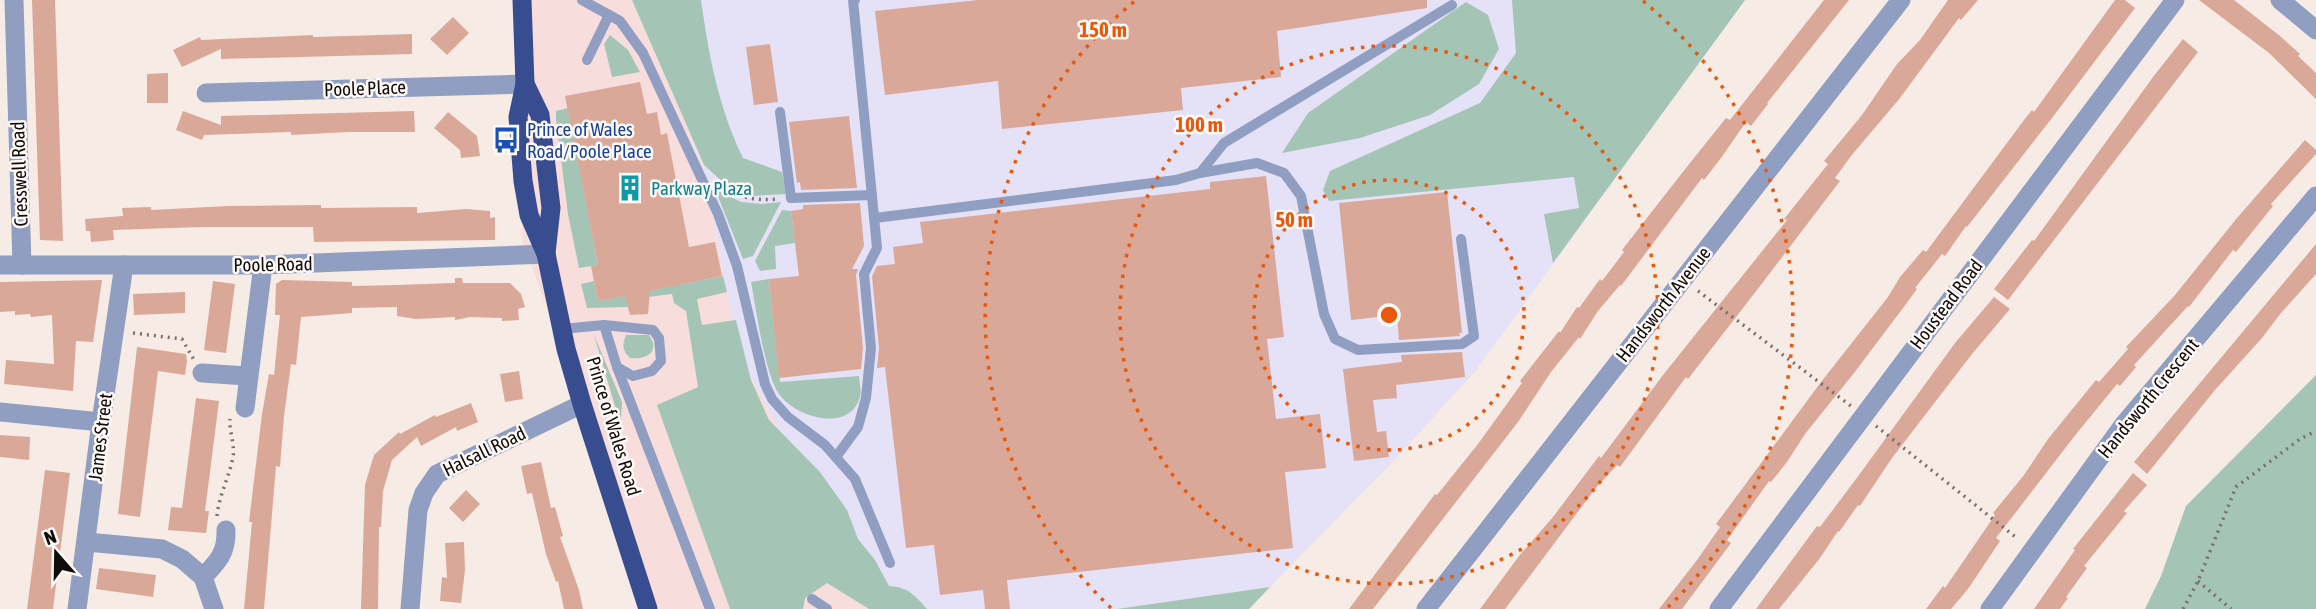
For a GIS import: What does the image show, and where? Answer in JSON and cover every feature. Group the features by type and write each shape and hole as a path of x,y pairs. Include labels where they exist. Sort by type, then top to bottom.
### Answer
{"highway":[{"name":"Prince of Wales Road","path":"522,0 525,84 518,117 523,181 529,215 546,254 582,404 648,609"}],"street":[{"name":"Cresswell Road","path":"14,0 22,265"},
{"name":"Handsworth Avenue","path":"1426,609 1901,0"},
{"name":"Houstead Road","path":"1719,609 2175,0"},
{"path":"2280,0 2316,30"},
{"name":"Poole Place","path":"206,93 525,84"},
{"name":"Handsworth Crescent","path":"1990,609 2124,424 2316,196"},
{"name":"Poole Road","path":"0,265 263,265 546,254"},
{"name":"James Street","path":"77,609 124,265"},
{"path":"244,408 263,265"},
{"path":"202,373 247,376"},
{"name":"Halsall Road","path":"410,609 418,510 424,493 437,474 582,404"},
{"path":"0,412 101,422"},
{"path":"203,577 219,562 226,545 226,530"},
{"path":"87,542 162,550 182,559 203,577 214,609"}],"lane":[{"path":"582,0 620,21 643,53 718,214 737,266 765,384 772,399 788,417 825,444 855,479 890,563"},
{"path":"836,457 858,427 866,398 871,348 864,274 877,248 855,0"},
{"path":"1200,173 1224,143 1452,5"},
{"path":"587,60 609,15"},
{"path":"780,112 791,198 872,195"},
{"path":"874,218 1176,180 1257,163 1284,173 1301,196 1324,314 1335,339 1358,350 1462,344 1474,336 1461,239"},
{"path":"562,328 604,325 653,330 659,338 661,361 652,371 633,376 617,367"},
{"path":"604,325 617,367 710,609"},
{"path":"812,599 827,609"}],"path":[{"path":"718,184 737,196 760,201 791,198"},
{"path":"115,331 182,339 202,373"},
{"path":"226,530 217,518 219,498 234,454 229,429 230,410 244,408"},
{"path":"2183,609 2198,581 2236,487 2300,439 2316,431"},
{"path":"2198,581 2231,609"}],"shaded area":[{"path":"519,0 635,0 703,166 739,356 830,521 890,586 903,587 927,609 658,609 522,240"},
{"path":"635,0 1745,0 1477,369 1400,454 1270,587 1117,609 927,609 914,594 890,586 830,521 739,356 703,166"}],"green space":[{"path":"632,0 701,0 716,80 734,139 743,158 782,172 786,194 751,196 729,188 704,165"},
{"path":"1512,0 1745,0 1553,263 1544,214 1579,208 1574,177 1329,201 1323,190 1330,171 1480,103 1516,53"},
{"path":"1466,2 1488,15 1499,49 1479,84 1430,115 1360,138 1282,153 1308,113"},
{"path":"610,35 628,50 640,72 612,77 604,44"},
{"path":"568,108 598,265 579,268 568,214 556,119 556,111"},
{"path":"715,189 741,202 781,202 753,256 743,259"},
{"path":"782,210 791,211 795,243 775,246 776,269 760,271 755,261"},
{"path":"723,276 727,292 697,299 702,325 736,320 751,380 769,420 820,472 847,510 858,539 875,560 889,586 911,593 927,609 869,609 827,583 805,598 803,609 730,609 657,405 698,387 686,311 674,303 672,294 648,297 647,291"},
{"path":"769,279 780,382 859,376 860,397 854,408 845,415 821,418 809,415 779,394 765,357 751,282"},
{"path":"594,281 598,301 626,295 628,307 587,308 581,284"},
{"path":"594,335 622,402 621,418 618,416"},
{"path":"626,335 649,335 653,346 650,354 641,358 630,358 624,347"},
{"path":"2316,375 2316,609 2145,609 2161,576 2186,506"},
{"path":"1270,587 1249,609 1117,609"}],"building":[{"path":"32,0 55,0 63,241 40,240"},
{"path":"978,0 1427,0 1427,8 1277,31 1281,77 1181,88 1183,110 1002,129 998,81 885,95 875,11"},
{"path":"1824,0 1849,0 1751,126 1746,122 1621,286 1598,311 1580,339 1579,337 1551,372 1518,422 1373,609 1349,609 1435,494 1437,495 1478,444 1522,383 1520,381 1559,331 1560,333 1577,307 1579,308 1600,279 1602,281 1624,252 1622,250 1682,173 1726,118 1730,120"},
{"path":"1948,0 1978,0 1961,20 1959,18 1900,98 1851,156 1835,178 1840,181 1760,286 1688,379 1686,377 1620,467 1617,465 1595,489 1505,609 1480,609 1519,556 1553,517 1599,456 1601,458 1663,375 1787,220 1784,219 1828,164 1824,161 1862,115 1897,64 1920,40"},
{"path":"2115,0 2125,0 2135,8 1945,256 1942,254 1915,288 1917,289 1805,434 1787,462 1771,482 1769,481 1727,540 1731,543 1682,609 1659,609 1720,527 1716,524 1821,382 1888,297 1900,277 1923,250 1926,252 2024,120 2032,110 2034,112"},
{"path":"2199,0 2234,0 2280,36 2316,73 2316,99 2269,53"},
{"path":"453,17 469,33 447,55 430,39"},
{"path":"412,34 412,54 221,59 221,49 182,67 173,50 200,37 201,40"},
{"path":"2183,39 2198,52 2008,300 1994,289 2032,240 2034,241"},
{"path":"770,44 778,102 754,105 746,47"},
{"path":"168,73 168,103 147,103 147,74"},
{"name":"Parkway Plaza","path":"640,82 647,114 657,112 661,135 667,133 689,247 715,242 722,276 650,291 648,314 630,315 625,296 598,301 591,266 598,265 565,96"},
{"path":"183,111 221,125 221,116 414,111 415,132 204,135 202,140 176,130"},
{"path":"448,112 477,136 480,156 461,158 460,150 434,128"},
{"path":"849,116 857,188 801,190 800,182 797,183 789,122"},
{"path":"2305,140 2316,150 2316,154 2271,204 2273,206 2236,252 2233,250 2189,307 2134,365 2136,367 2120,386 2117,384 2073,438 1996,538 2000,541 1968,589 1951,609 1926,609 1943,586 1945,588 1995,515 1993,513 2024,475 2048,439 2096,380 2099,382 2128,349 2126,347 2175,295"},
{"path":"1266,176 1284,337 1267,339 1276,419 1320,414 1326,468 1285,472 1293,548 1007,580 1010,609 985,609 983,590 940,595 934,545 906,548 885,367 877,368 879,348 872,276 877,266 895,264 893,247 923,243 920,222 1210,189 1210,182"},
{"path":"1447,192 1462,333 1459,333 1460,336 1399,340 1397,315 1351,320 1339,203"},
{"path":"860,203 864,246 852,269 858,269 856,275 863,348 861,369 779,378 769,279 799,276 791,211 803,209 803,205"},
{"path":"321,205 321,208 417,207 417,213 466,209 490,211 490,218 495,217 495,240 314,242 313,227 201,227 113,230 114,240 91,242 90,231 86,231 85,219 123,216 122,208 151,207 151,210"},
{"path":"2316,244 2316,274 2215,390 2147,474 2134,462"},
{"path":"455,278 462,278 463,283 510,283 521,294 525,307 518,309 519,320 470,317 455,320 455,317 416,319 397,316 397,307 352,308 352,313 301,317 296,365 291,364 280,467 276,466 264,609 244,609 252,522 249,522 262,414 269,374 274,375 280,315 275,315 276,284 282,280 352,282 352,286 397,285 455,283"},
{"path":"102,280 93,342 76,341 73,391 4,384 6,360 54,364 52,315 31,317 30,314 15,315 15,311 0,312 0,282"},
{"path":"213,281 235,284 226,353 204,350"},
{"path":"185,292 185,313 134,315 133,294"},
{"path":"1994,297 2010,309 1892,458 1860,506 1858,505 1779,609 1756,609 1817,526 1820,527 1859,475 1955,343"},
{"path":"137,347 186,354 187,361 185,375 158,371 140,517 118,514"},
{"path":"1462,352 1465,377 1396,385 1397,398 1373,400 1377,432 1386,431 1389,457 1354,461 1343,369 1402,362 1401,355"},
{"path":"519,371 523,399 505,402 500,374"},
{"path":"196,398 219,401 205,511 209,511 206,533 168,530 171,507 182,508"},
{"path":"471,403 478,422 457,431 456,427 421,446 417,437 392,460 383,491 379,527 378,609 361,609 365,485 374,455 399,432 400,434 435,415 436,417"},
{"path":"0,435 30,437 29,460 0,457"},
{"path":"541,462 551,508 555,507 563,536 560,537 583,609 564,609 558,581 556,582 546,554 532,493 527,494 521,466"},
{"path":"45,470 70,473 53,609 27,609"},
{"path":"2133,473 2147,485 2124,511 2127,513 2084,566 2087,568 2060,609 2034,609 2075,550 2073,549"},
{"path":"466,490 480,504 463,522 449,508"},
{"path":"464,542 465,570 461,603 440,601 442,577 447,578 445,543"},
{"path":"99,568 156,575 153,597 96,589"}],"place":[{"name":"Prince of Wales Road/Poole Place","path":"506,140"},
{"name":"Parkway Plaza","path":"630,188"}]}
